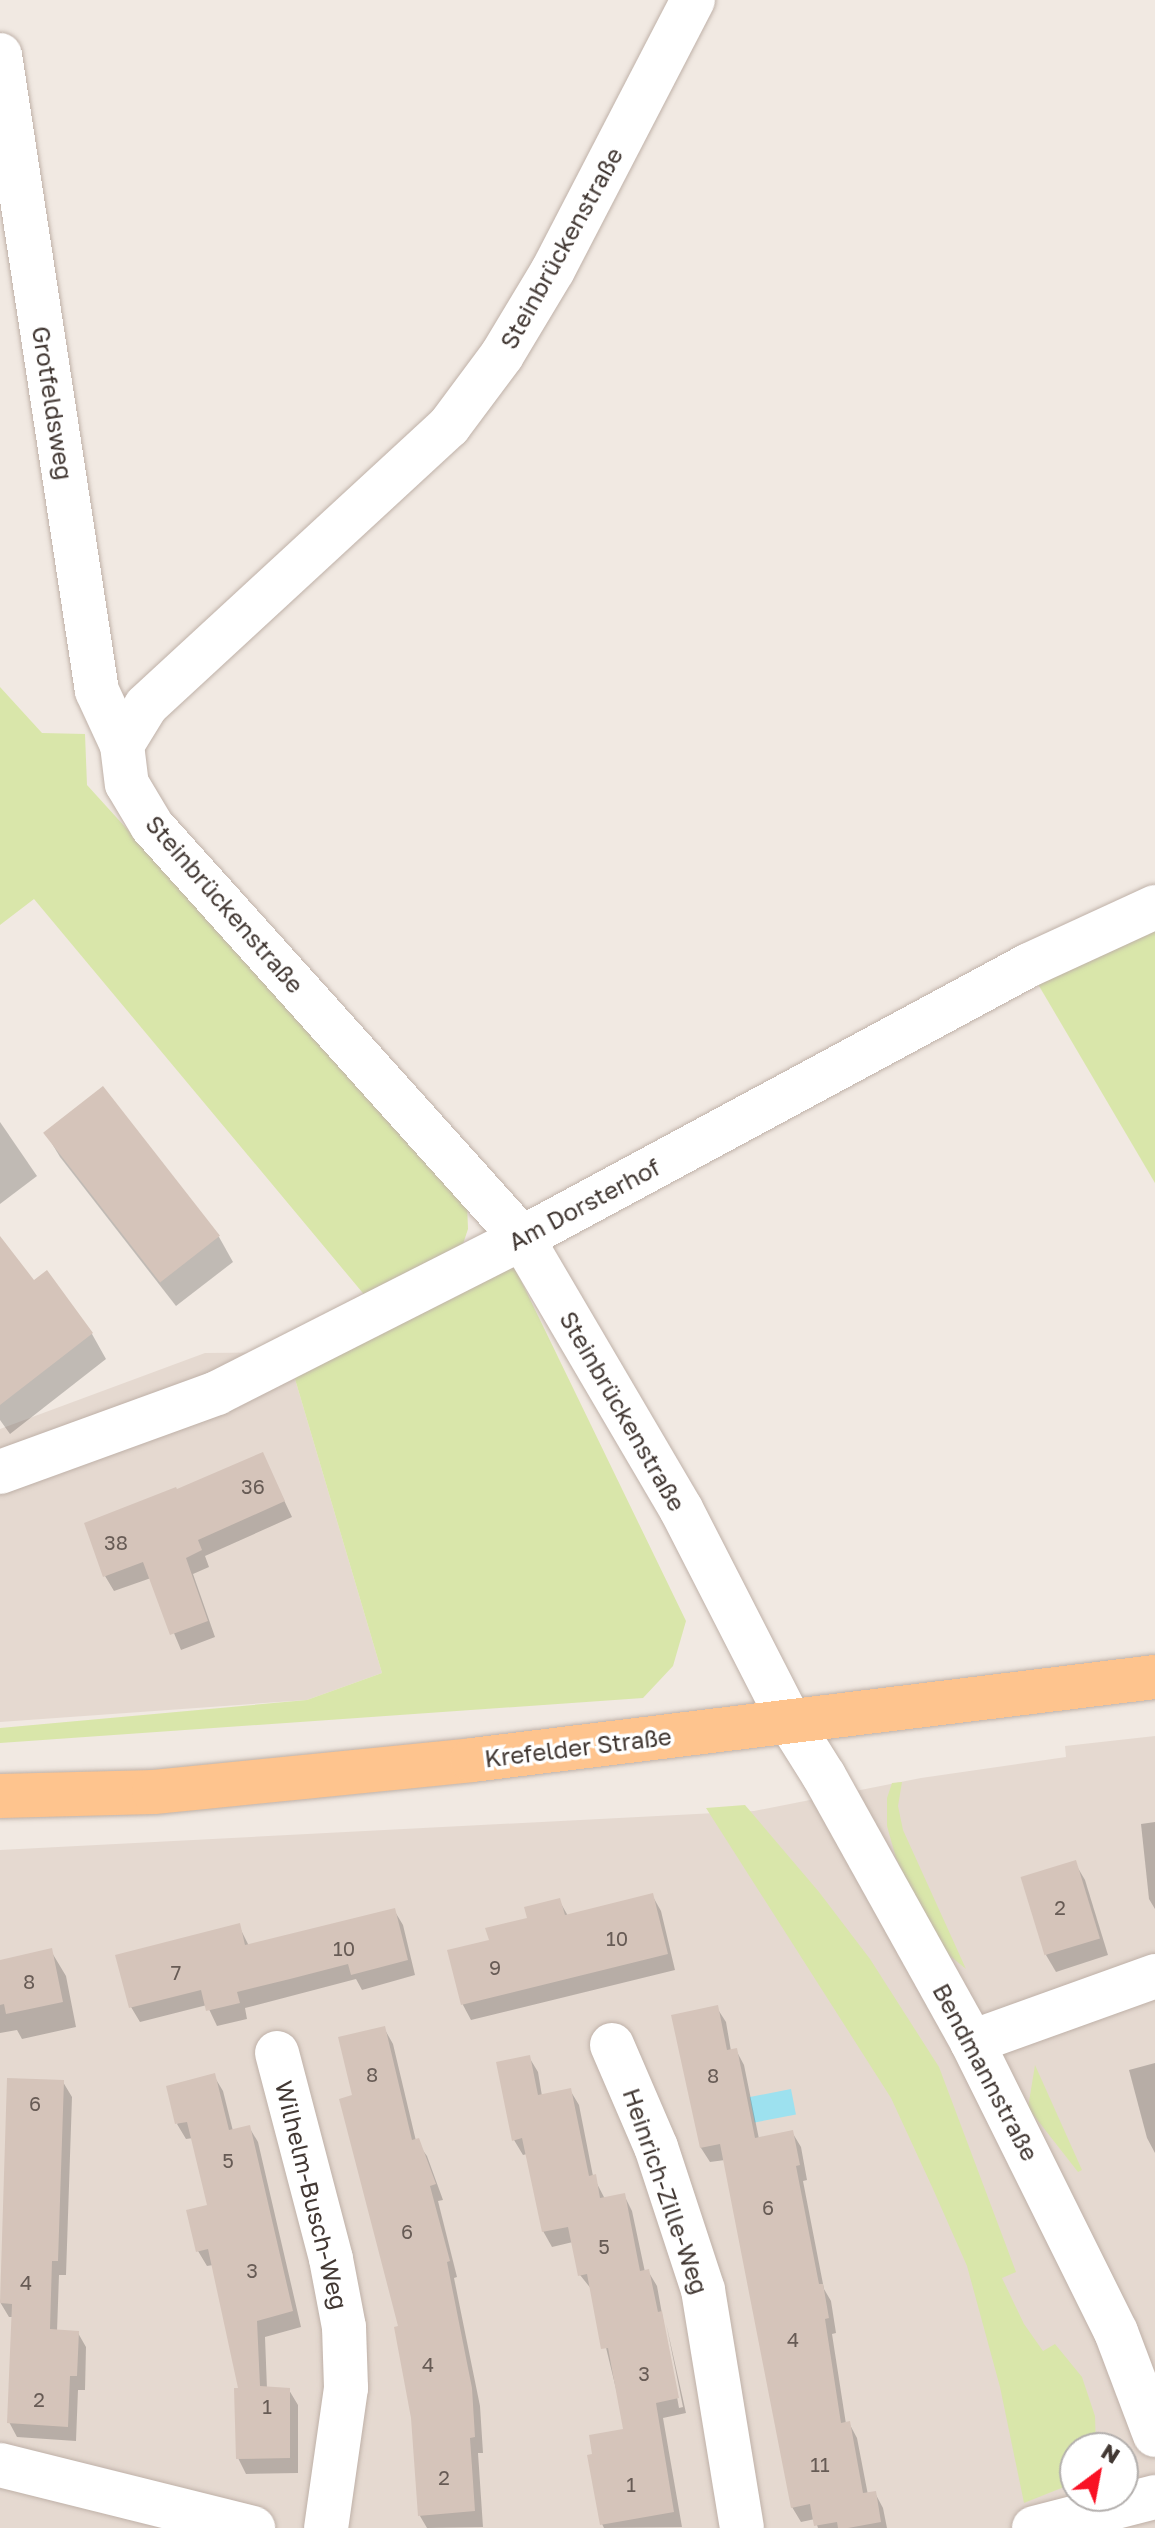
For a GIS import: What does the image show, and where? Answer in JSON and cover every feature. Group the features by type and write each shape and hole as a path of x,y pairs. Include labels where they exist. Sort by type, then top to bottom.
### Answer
{"main road":[{"name":"Krefelder Straße","path":"0,1796 154,1792 790,1722 1155,1677"}],"street":[{"name":"Steinbrückenstraße","path":"693,0 553,270 502,355 449,426 146,706 122,745 127,784 152,826 522,1238 681,1509 790,1722"},
{"name":"Grotfeldsweg","path":"0,55 97,691 122,745"},
{"name":"Am Dorsterhof","path":"0,1472 217,1393 522,1238 1029,965 1155,907"},
{"name":"Bendmannstraße","path":"790,1722 824,1776 972,2042 1116,2332 1155,2435"},
{"path":"972,2042 1155,1976"},
{"name":"Heinrich-Zille-Weg","path":"612,2045 656,2147 703,2290 742,2528"},
{"name":"Wilhelm-Busch-Weg","path":"277,2053 331,2259 344,2327 346,2388 326,2528"},
{"path":"0,2465 159,2517 253,2528"},
{"path":"1034,2528 1155,2497"}],"shaded area":[{"path":"287,1352 382,1673 307,1700 0,1722 0,1429 205,1353"},
{"path":"1155,1736 1155,2528 0,2528 0,1850 754,1811 921,1778 1066,1757 1065,1746"}],"green space":[{"path":"0,687 42,733 85,734 87,785 467,1203 468,1229 461,1250 372,1304 34,899 0,925"},
{"path":"1155,908 1155,1183 1032,974"},
{"path":"510,1258 686,1621 673,1666 643,1698 0,1743 0,1728 307,1700 382,1673 287,1352"},
{"path":"902,1782 898,1806 903,1830 966,1969 949,1955 928,1925 896,1858 887,1826 887,1798 892,1783"},
{"path":"745,1805 819,1892 870,1959 939,2067 1016,2272 1002,2278 1024,2324 1043,2351 1055,2344 1082,2377 1095,2416 1096,2432 1059,2432 1059,2489 1024,2503 1000,2387 967,2266 933,2189 891,2098 706,1808"},
{"path":"1035,2065 1082,2170 1078,2172 1028,2108"}],"water":[{"path":"791,2089 796,2115 755,2123 750,2097"}],"building":[{"path":"103,1086 220,1236 160,1283 43,1133"},
{"path":"0,1236 34,1280 47,1270 93,1333 0,1405"},
{"path":"263,1452 285,1501 198,1540 202,1550 186,1558 208,1621 170,1635 143,1562 103,1577 84,1523 177,1489"},
{"path":"1076,1860 1100,1938 1045,1955 1021,1877"},
{"path":"653,1893 668,1954 461,2005 447,1950 489,1940 485,1928 527,1918 524,1907 560,1898 565,1915"},
{"path":"395,1908 408,1960 351,1975 348,1964 237,1992 240,2003 206,2011 201,1990 129,2008 115,1955 240,1923 245,1945"},
{"path":"52,1948 63,2002 6,2014 4,2004 0,2005 0,1960"},
{"path":"718,2005 727,2050 737,2048 755,2138 793,2130 800,2165 796,2166 819,2284 823,2284 829,2318 825,2319 841,2423 850,2421 863,2493 876,2491 881,2522 848,2528 838,2528 837,2522 814,2526 810,2504 791,2508 720,2144 700,2148 671,2015"},
{"path":"385,2026 412,2140 419,2138 436,2184 430,2186 450,2261 447,2262 472,2388 475,2437 470,2438 475,2511 418,2516 411,2418 394,2327 398,2326 339,2099 352,2095 338,2037"},
{"path":"530,2055 538,2095 571,2088 589,2176 596,2174 600,2198 625,2193 640,2271 649,2269 658,2312 662,2311 679,2398 656,2403 674,2512 600,2525 587,2455 592,2454 589,2435 623,2429 608,2348 601,2349 587,2274 578,2276 568,2227 542,2232 522,2138 512,2141 496,2062"},
{"path":"215,2073 229,2130 250,2125 293,2311 257,2321 260,2386 290,2388 290,2458 236,2459 234,2388 238,2388 208,2249 196,2252 186,2210 207,2205 187,2122 175,2124 166,2086"},
{"path":"7,2078 64,2080 58,2261 52,2261 50,2329 79,2331 77,2376 70,2376 68,2427 7,2423 12,2304 0,2303"}]}
